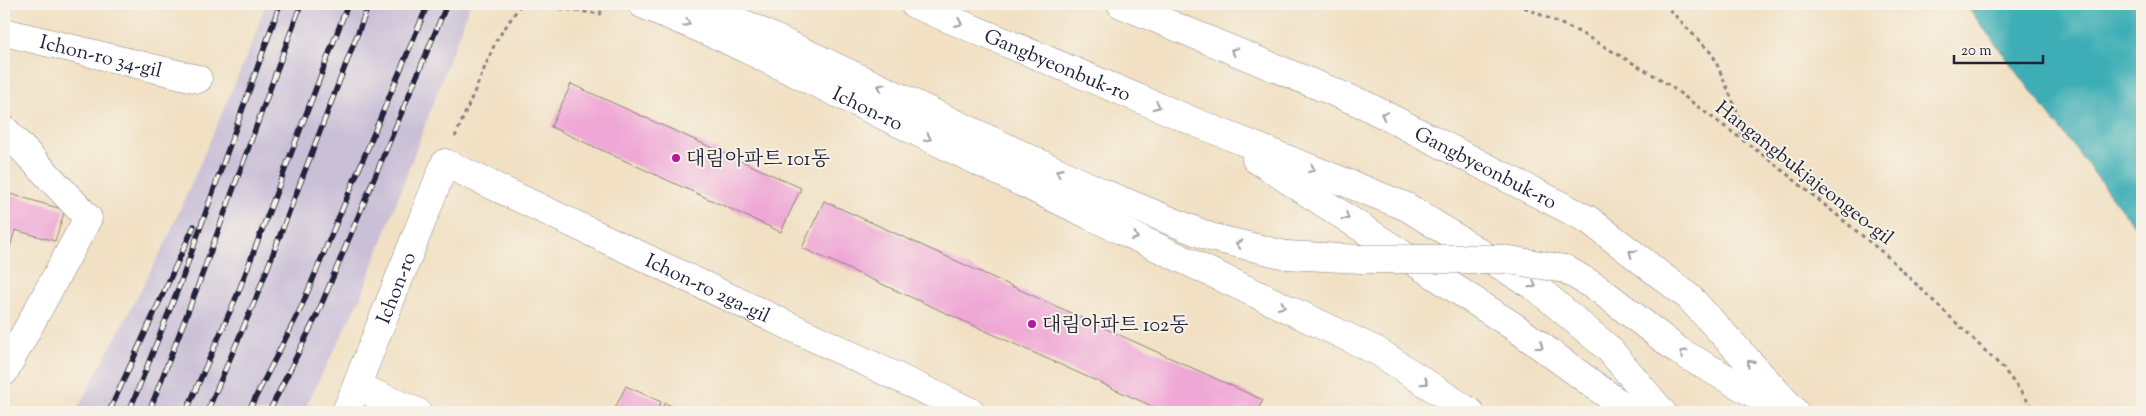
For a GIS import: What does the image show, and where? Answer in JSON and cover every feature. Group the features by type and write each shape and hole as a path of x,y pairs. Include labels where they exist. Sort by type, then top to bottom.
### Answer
{"main road":[{"name":"Ichon-ro","path":"642,4 719,36 1097,205"},
{"name":"Ichon-ro","path":"702,4 1097,205"},
{"name":"Gangbyeonbuk-ro","path":"914,4 1202,125 1408,207 1530,284 1609,349 1662,412"},
{"name":"Gangbyeonbuk-ro","path":"1122,4 1365,105 1589,220 1689,297 1795,412"},
{"name":"Ichon-ro 34-gil","path":"4,32 198,79"},
{"name":"Gangbyeonbuk-ro","path":"1202,125 1516,328 1631,412"},
{"path":"4,129 88,218 4,372"},
{"name":"Ichon-ro","path":"346,412 358,388 445,163"},
{"name":"Ichon-ro 2ga-gil","path":"445,163 971,412"},
{"path":"1097,205 1210,237 1286,255 1361,259 1503,259 1564,268 1599,289 1679,351 1786,412"},
{"path":"1097,205 1377,350 1470,412"},
{"path":"358,388 417,412"}],"path":[{"path":"445,163 496,40 521,4"},
{"path":"530,4 600,14 604,4"},
{"name":"Hangangbukjajeongeo-gil","path":"1518,4 1580,32 1662,80 1742,139 1887,256 2003,368 2036,412"},
{"path":"1664,4 1713,55 1737,111 1742,139"}],"shaded area":[{"path":"265,4 470,4 362,295 303,412 76,412 166,242 252,44"}],"water":[{"path":"1965,4 2142,4 2142,236"}],"building":[{"name":"대림아파트 101동","path":"571,84 801,188 781,232 551,127"},
{"path":"4,192 65,210 55,241 15,230 4,267"},
{"name":"대림아파트 102동","path":"824,201 1263,400 1257,412 1165,412 802,248"},
{"path":"626,386 661,402 656,412 613,412"},
{"path":"665,403 685,412 660,412"}],"railway":[{"path":"129,412 182,279 280,4"},
{"path":"149,412 199,283 301,4"},
{"path":"186,412 238,293 348,4"},
{"path":"207,412 256,298 369,4"},
{"path":"248,412 300,310 428,4"},
{"path":"269,412 317,315 447,4"},
{"path":"109,412 194,226"}],"place":[{"name":"대림아파트 101동","path":"676,158"},
{"name":"대림아파트 102동","path":"1032,324"}]}
